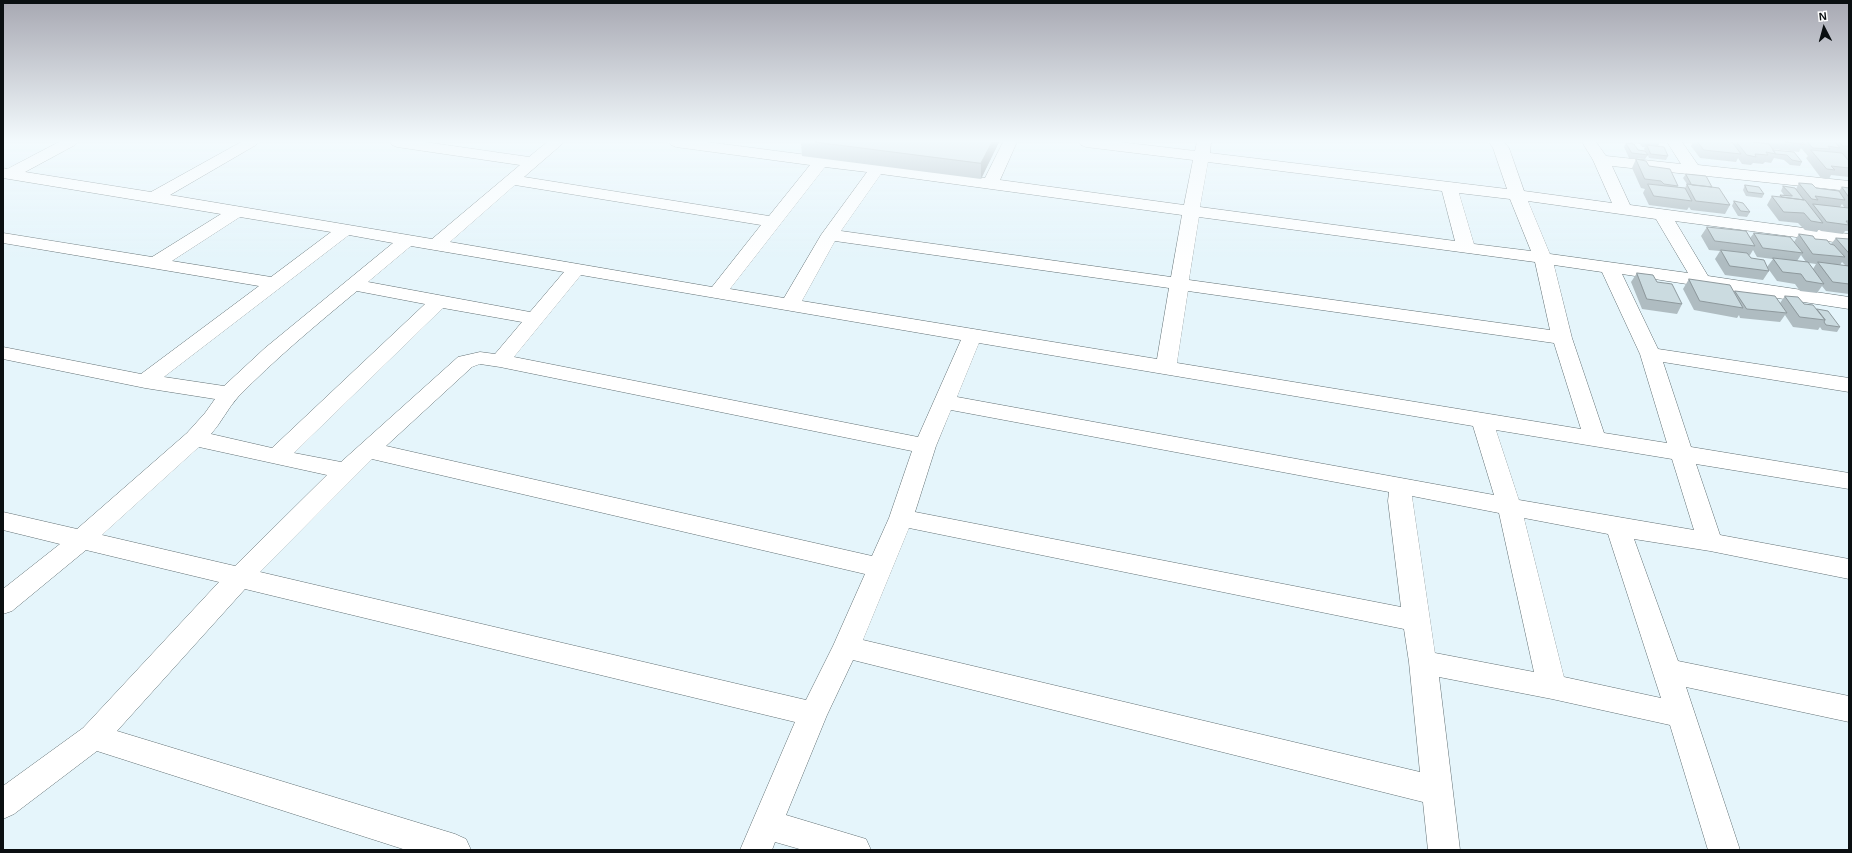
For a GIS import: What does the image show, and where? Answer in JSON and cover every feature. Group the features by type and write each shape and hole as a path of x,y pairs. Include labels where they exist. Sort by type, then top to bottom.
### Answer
{"street":[{"path":"44,182 154,197 406,241 973,334 1595,440 1849,481"},
{"path":"154,197 181,182"},
{"path":"436,245 509,182"},
{"path":"522,182 774,222"},
{"path":"717,293 805,182"},
{"path":"790,304 830,235 868,182"},
{"path":"973,182 1609,267 1849,303"},
{"path":"1166,368 1196,182"},
{"path":"1421,182 1849,239"},
{"path":"1513,182 1543,259 1562,338 1595,440"},
{"path":"1611,182 1623,209"},
{"path":"1808,182 1849,186"},
{"path":"1449,186 1466,248"},
{"path":"154,264 237,211"},
{"path":"1662,214 1701,280"},
{"path":"145,381 345,230"},
{"path":"830,235 1180,283 1562,338"},
{"path":"3,238 274,283"},
{"path":"3,604 81,540 195,438 213,418 229,394 272,352 406,241"},
{"path":"1609,267 1650,354 1710,542"},
{"path":"500,361 576,269"},
{"path":"353,285 535,319"},
{"path":"276,457 439,301"},
{"path":"855,850 761,837 813,714 846,647 878,567 901,518 925,446 973,334"},
{"path":"3,354 145,381 229,394"},
{"path":"1650,354 1849,385"},
{"path":"6,798 63,761 93,737 240,577 368,450 465,362 480,358 500,361 925,446"},
{"path":"944,402 1618,527 1710,542 1849,569"},
{"path":"1482,420 1509,506 1552,687"},
{"path":"195,438 276,457 347,471"},
{"path":"368,450 878,567"},
{"path":"1400,486 1400,501 1423,662 1444,850"},
{"path":"901,518 1416,621"},
{"path":"3,521 813,714"},
{"path":"1618,527 1667,671 1724,850"},
{"path":"846,647 1438,791"},
{"path":"1423,662 1552,687 1681,715"},
{"path":"1667,671 1849,709"},
{"path":"93,737 455,850"}],"building":[{"path":"1662,182 1676,182 1678,186 1664,184"},
{"path":"1690,182 1709,182 1712,187 1692,185"},
{"path":"1799,183 1812,184 1816,188 1839,191 1845,200 1815,196 1818,200 1812,199"},
{"path":"1648,184 1685,188 1692,201 1654,196"},
{"path":"1687,184 1719,188 1730,205 1696,201"},
{"path":"1745,185 1759,187 1764,194 1748,192"},
{"path":"1783,186 1795,188 1804,200 1782,197 1780,195 1792,196"},
{"path":"1842,187 1849,188 1849,197"},
{"path":"1772,196 1805,200 1823,223 1811,221 1804,213 1784,212"},
{"path":"1734,201 1743,203 1750,212 1741,211"},
{"path":"1813,204 1849,208 1849,221 1846,221 1849,225 1827,222"},
{"path":"1707,227 1746,231 1755,246 1715,241"},
{"path":"1754,233 1790,237 1803,253 1763,248"},
{"path":"1799,234 1813,236 1815,239 1827,240 1845,257 1813,254"},
{"path":"1836,238 1849,239 1849,253"},
{"path":"1721,250 1747,253 1751,258 1764,260 1769,271 1730,266"},
{"path":"1773,258 1808,262 1824,284 1806,281 1801,274 1783,272"},
{"path":"1818,262 1849,266 1849,284 1833,282"},
{"path":"1637,273 1653,275 1657,282 1672,284 1682,304 1647,299"},
{"path":"1689,279 1730,285 1743,308 1700,301"},
{"path":"1735,291 1775,296 1787,313 1747,309"},
{"path":"1785,296 1798,297 1804,304 1813,305 1825,320 1800,317"},
{"path":"1817,309 1828,311 1840,327 1826,325 1824,322 1825,320"}]}
